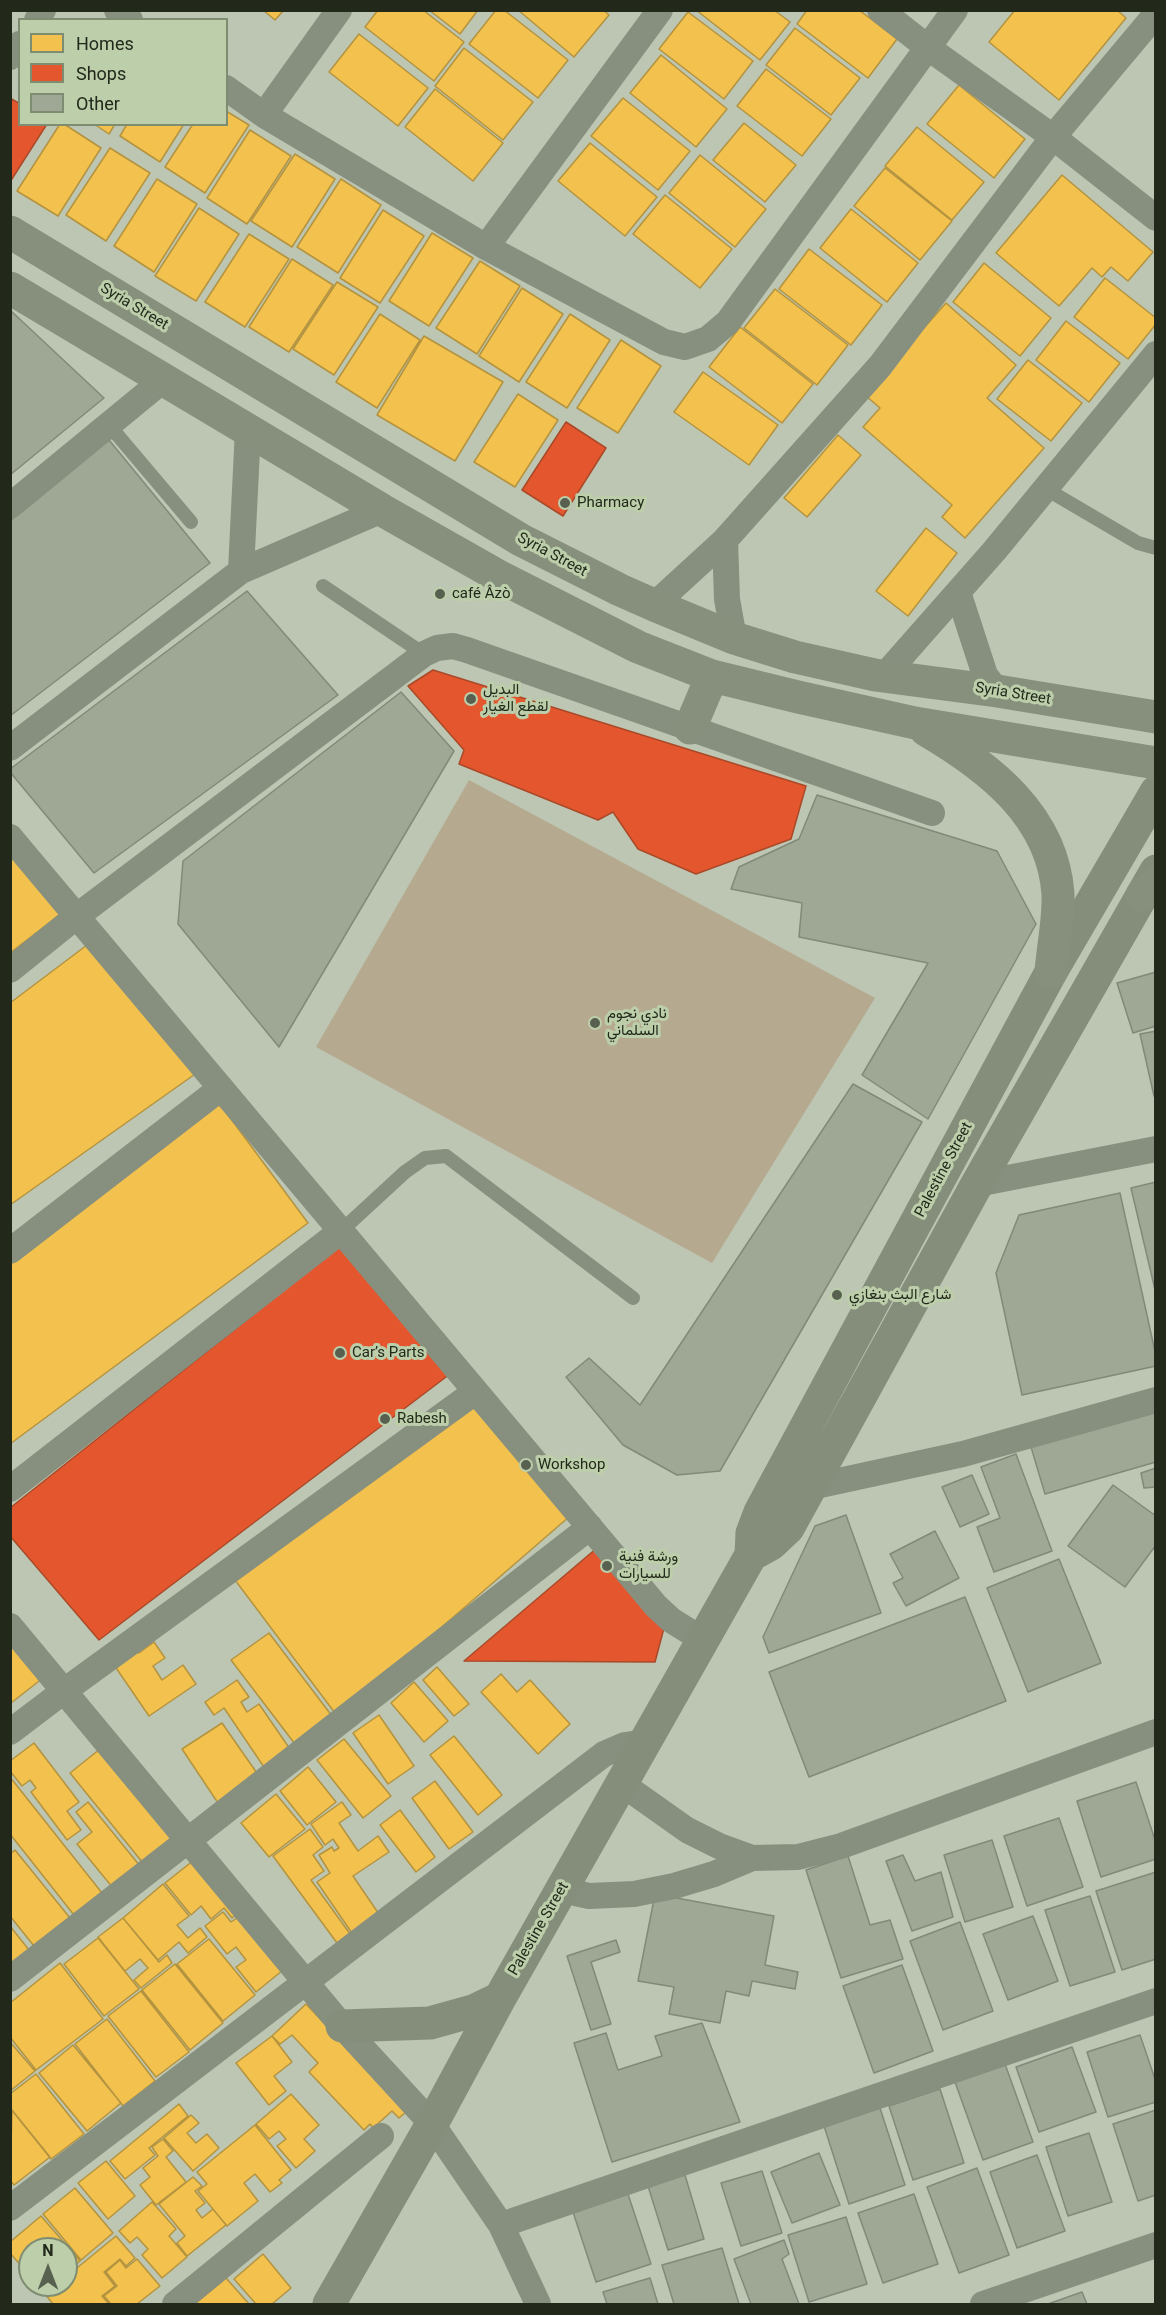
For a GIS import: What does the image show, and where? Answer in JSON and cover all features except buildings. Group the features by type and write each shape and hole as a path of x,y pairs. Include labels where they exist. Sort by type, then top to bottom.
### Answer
{"main road":[{"name":"Syria Street","path":"10,232 521,540 654,605 734,638 795,657 884,676 997,691 1155,717"},
{"path":"10,288 162,381 248,429 382,510 502,578 638,647 712,676 915,723 1155,763"},
{"path":"690,728 712,676"},
{"path":"1116,711 1155,699"},
{"path":"915,723 986,770 1011,791 1037,825 1053,860 1058,893 1051,972"}],"street":[{"path":"264,115 339,10"},
{"path":"486,247 660,10"},
{"path":"880,10 927,47 1053,137 1155,218"},
{"path":"228,89 264,115 486,247 664,342 684,347 708,339 728,322 955,10"},
{"path":"654,605 725,540 880,366 1053,137 1155,14"},
{"path":"884,676 1046,489 1155,354"},
{"path":"10,506 162,381"},
{"path":"241,571 248,429"},
{"path":"10,747 241,571 382,510"},
{"path":"725,540 727,599 734,638"},
{"path":"958,592 985,675 997,691"},
{"path":"10,970 77,916 424,654 437,648 453,646 932,813"},
{"name":"Palestine Street","path":"329,2304 751,1555 752,1533 760,1512 1051,972 1155,792"},
{"path":"10,837 656,1606 671,1620 703,1640"},
{"name":"Palestine Street","path":"751,1555 771,1544 788,1528 977,1184 1151,883"},
{"path":"10,1251 221,1088"},
{"path":"977,1184 1155,1149"},
{"path":"10,1489 341,1231"},
{"path":"10,1732 475,1392"},
{"path":"811,1487 963,1454 1155,1400"},
{"path":"10,1979 590,1527"},
{"path":"10,1626 342,2026 432,2124 501,2225 538,2304"},
{"path":"622,1784 687,1830 719,1846 752,1858 798,1857 841,1846 1155,1732"},
{"path":"10,2208 604,1754 625,1744 646,1742"},
{"path":"562,1890 589,1896 634,1894 714,1874 752,1858"},
{"path":"342,2026 430,2023 473,2011 500,1998"},
{"path":"501,2225 1155,2001"},
{"path":"175,2304 381,2136"},
{"path":"983,2304 1155,2245"}],"lane":[{"path":"109,425 191,522"},
{"path":"1046,489 1138,543 1155,548"},
{"path":"323,586 424,654"},
{"path":"341,1231 405,1172 425,1158 446,1156 633,1298"}],"shaded area":[{"name":"نادي نجوم السلماني","path":"469,780 875,998 712,1263 316,1047"}],"place":[{"name":"Pharmacy","path":"565,503"},
{"name":"café Âzò","path":"440,594"},
{"name":"البديل لقطع الغيار","path":"471,699"},
{"name":"نادي نجوم السلماني","path":"595,1023"},
{"name":"شارع البث بنغازي","path":"837,1295"},
{"name":"Car’s Parts","path":"340,1353"},
{"name":"Rabesh","path":"385,1419"},
{"name":"Workshop","path":"526,1465"},
{"name":"ورشة فنية للسيارات","path":"607,1566"}]}
